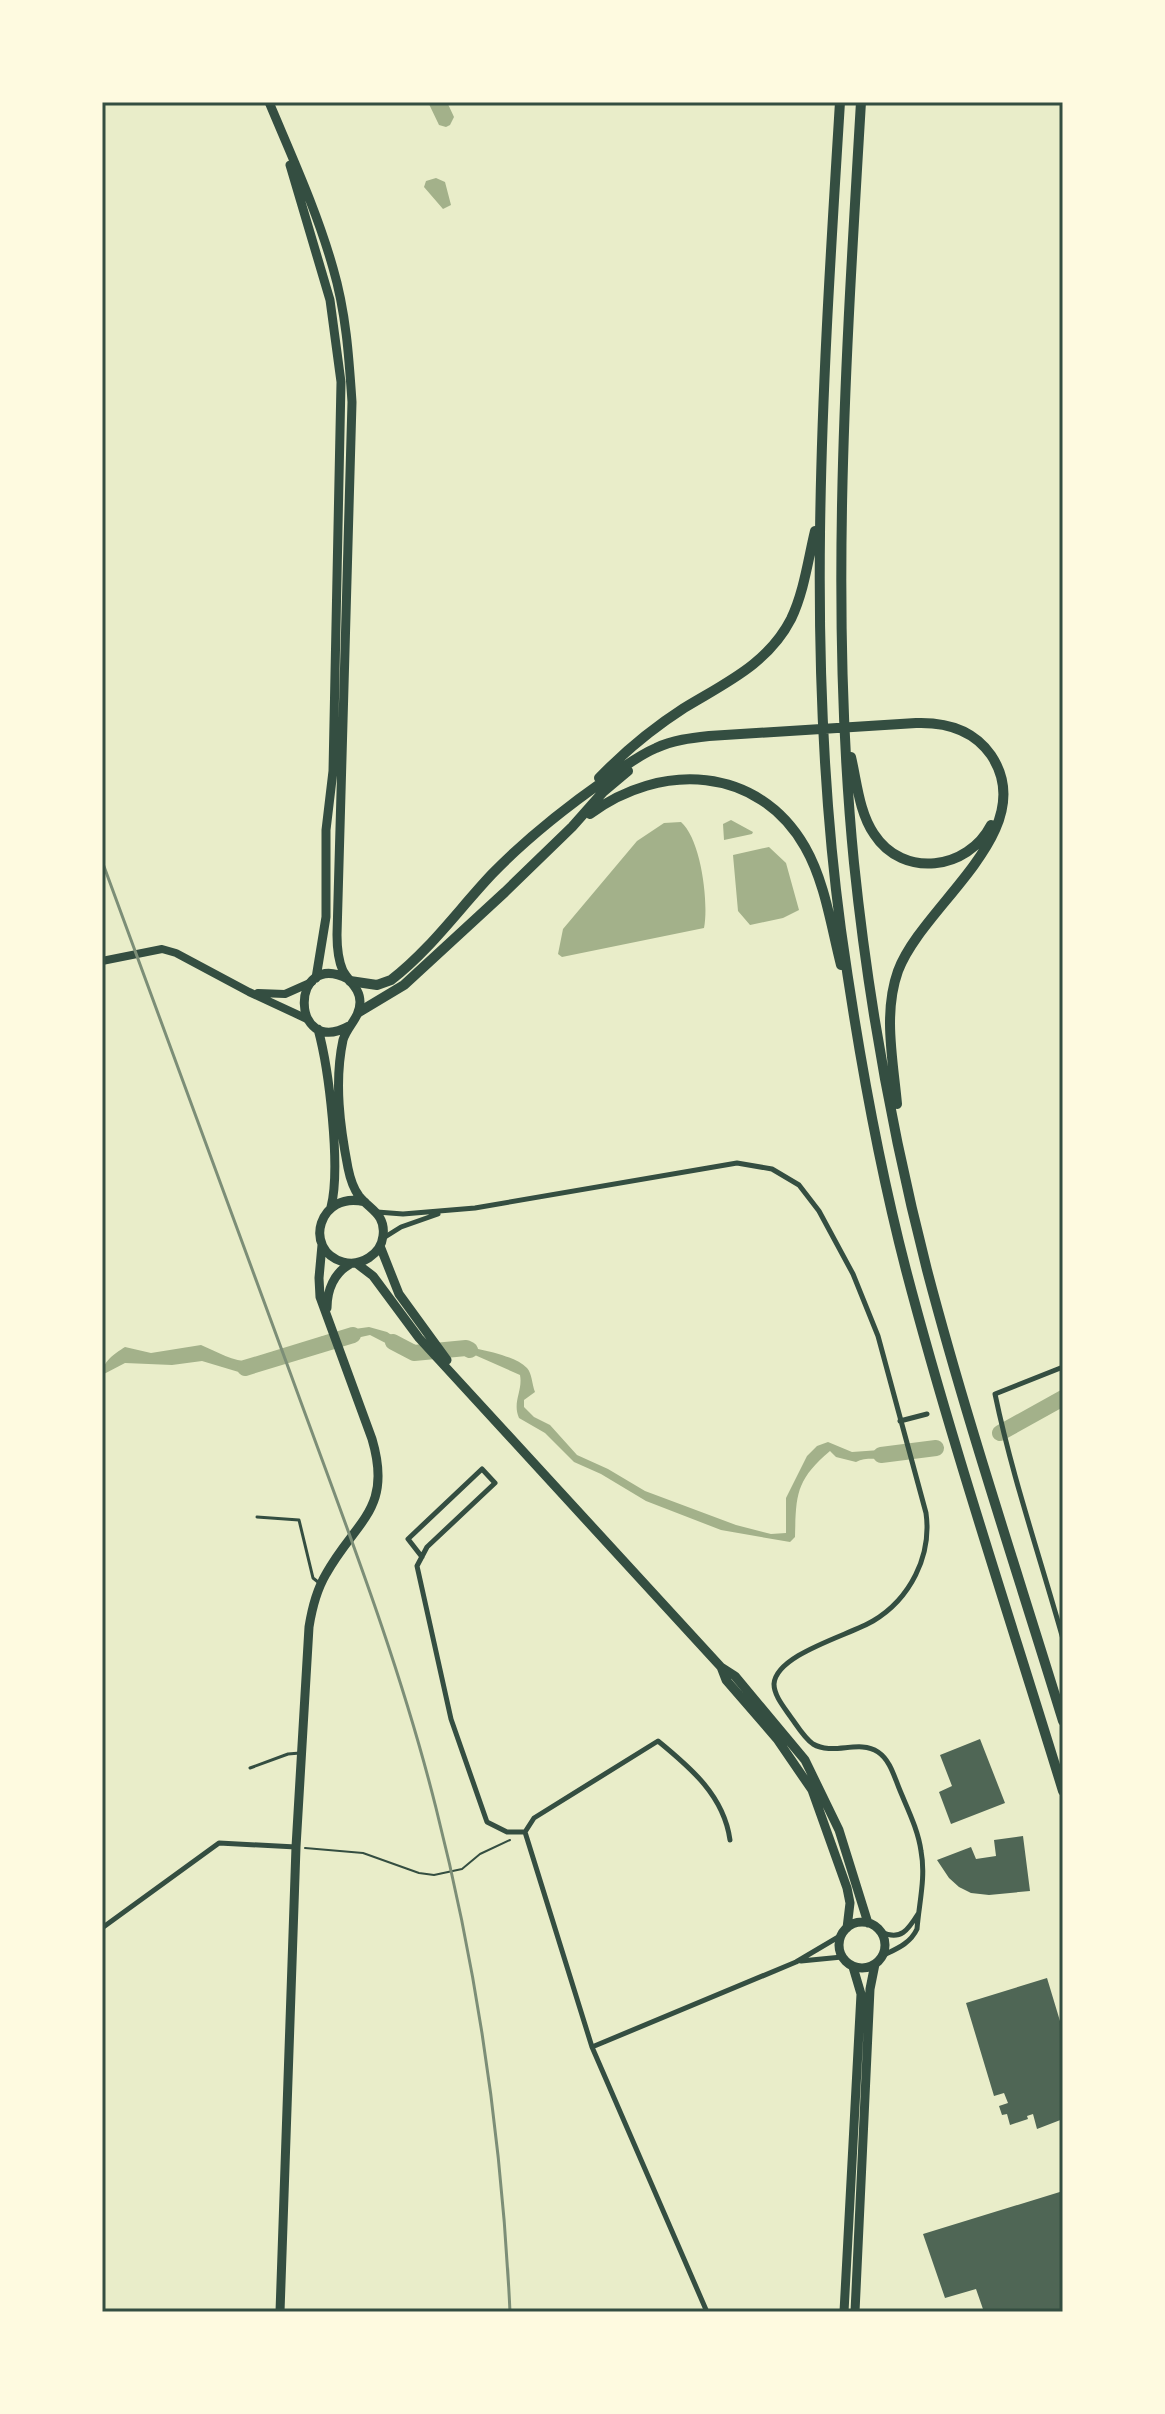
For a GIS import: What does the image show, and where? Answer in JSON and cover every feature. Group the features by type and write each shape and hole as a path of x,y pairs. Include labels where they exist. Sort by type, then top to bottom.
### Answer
{"highway":[{"path":"840,102 819,511 819,624 826,778 839,912 878,1150 905,1267 1063,1791"},
{"path":"861,102 840,505 843,724 854,865 869,982 902,1161 947,1340 1063,1721"},
{"path":"585,795 616,761 647,734 744,672 771,649 797,605 819,511"},
{"path":"359,1012 404,985 572,827 603,792 638,764 661,752 709,742 940,723 965,732 982,745 1001,776 1004,793 1000,820 992,837 918,934 905,954 894,982 890,1033 902,1161"},
{"path":"843,724 865,817 875,837 885,848 908,861 930,864 951,860 976,846 991,824 997,800 995,777 983,754 958,735 941,730 872,728"},
{"path":"349,980 377,985 400,973 462,910 492,874 532,836 636,758 668,743 709,736 800,733"},
{"path":"572,827 618,795 668,779 715,781 738,788 760,801 789,826 810,857 855,1019"}],"main road":[{"path":"269,102 312,205 334,271 344,319 352,420 337,935 338,953 360,999 359,1012 344,1037 340,1107 351,1181 365,1202 377,1212 383,1225 382,1243 399,1294 447,1364"},
{"path":"278,124 330,300 339,366 341,420 333,760 326,830 326,917 314,980 302,1000 307,1019"},
{"path":"341,420 352,420"},
{"path":"102,961 162,949 176,953 307,1019 318,1029 324,1048 335,1184 331,1207 321,1223 319,1288 338,1351 372,1439 378,1460 378,1481 375,1504 327,1572 314,1598 309,1627 296,1847 280,2312"},
{"path":"249,992 285,994 329,974 349,980"},
{"path":"318,1029 334,1032 349,1026"},
{"path":"331,1207 347,1200 365,1202"},
{"path":"322,1242 336,1259 353,1263 373,1276 419,1338 507,1425 542,1473 721,1667 735,1676 805,1760 839,1830 868,1923 881,1932 885,1946 870,1989 855,2312"},
{"path":"328,1322 326,1305 338,1274 374,1254 382,1243"},
{"path":"721,1667 726,1680 777,1739 812,1790 847,1888 850,1903 847,1928"},
{"path":"844,2312 861,1994 853,1967 839,1951 840,1936 847,1928 857,1923 868,1923"},
{"path":"853,1967 868,1968 879,1960"}],"street":[{"path":"377,1212 442,1212 737,1163 772,1169 799,1185 819,1211 853,1274 878,1336 926,1513 927,1534 913,1583 879,1618 783,1665 776,1675 774,1686 775,1693 789,1714 813,1743 826,1748 870,1748 887,1761 921,1847 923,1874 914,1936 879,1960"},
{"path":"382,1243 396,1229 442,1212"},
{"path":"1063,1367 995,1394 1005,1445 1063,1639"},
{"path":"900,1421 927,1414"},
{"path":"422,1557 408,1539 482,1469 495,1483 427,1547 422,1557 417,1566 451,1719 487,1822 507,1832 525,1832"},
{"path":"525,1832 534,1818 658,1741 698,1775 727,1819 730,1840"},
{"path":"525,1832 592,2047 707,2312"},
{"path":"102,1928 219,1843 296,1847"},
{"path":"881,1932 895,1936 903,1934 918,1914"},
{"path":"592,2047 796,1962 840,1936"},
{"path":"796,1962 842,1957"}],"lane":[{"path":"257,1517 299,1520 313,1578 321,1585"},
{"path":"250,1768 288,1754 301,1753"}],"path":[{"path":"296,1847 363,1853 419,1873 434,1875 462,1869 480,1854 525,1832"}],"shaded area":[{"path":"428,102 447,102 454,117 450,125 439,125"},
{"path":"436,178 445,182 451,205 443,209 424,187 426,181"},
{"path":"731,820 752,834 724,840 723,824"},
{"path":"681,822 694,842 702,872 704,928 562,957 558,954 563,929 637,841 664,823"},
{"path":"769,847 786,863 799,910 783,918 750,925 738,911 733,855"},
{"path":"369,1327 387,1332 408,1346 410,1352 401,1351 370,1335 343,1341 340,1331"},
{"path":"323,1336 327,1346 297,1357 294,1348"},
{"path":"444,1344 500,1354 527,1368 535,1392 524,1400 524,1407 534,1417 550,1425 577,1455 645,1491 736,1525 771,1534 786,1533 786,1498 807,1456 817,1446 828,1442 852,1452 894,1449 901,1452 891,1458 856,1462 836,1457 830,1451 810,1471 800,1489 795,1537 790,1542 721,1530 646,1501 574,1462 545,1433 519,1418 520,1375 468,1352 455,1357"},
{"path":"201,1345 240,1360 265,1359 268,1368 242,1373 202,1361 172,1365 125,1363 102,1375 106,1362 125,1347 151,1353"}],"building":[{"path":"980,1739 1005,1803 951,1824 939,1792 952,1786 940,1755"},
{"path":"1023,1836 1030,1891 989,1895 971,1893 949,1878 937,1860 971,1847 976,1859 996,1856 994,1840"},
{"path":"1047,1978 1063,2031 1063,2119 1037,2129 1033,2114 1010,2125 1007,2114 1002,2115 999,2106 1008,2103 1004,2093 994,2096 966,2003"},
{"path":"1063,2191 1063,2312 984,2312 976,2289 945,2298 923,2234"}],"waterway":[{"path":"245,1368 353,1335"},
{"path":"393,1342 414,1353 470,1350"},
{"path":"1000,1433 1063,1398"},
{"path":"881,1455 936,1448"}],"railway":[{"path":"102,861 350,1536 388,1644 421,1753 451,1870 476,1995 501,2185 510,2312"}]}
